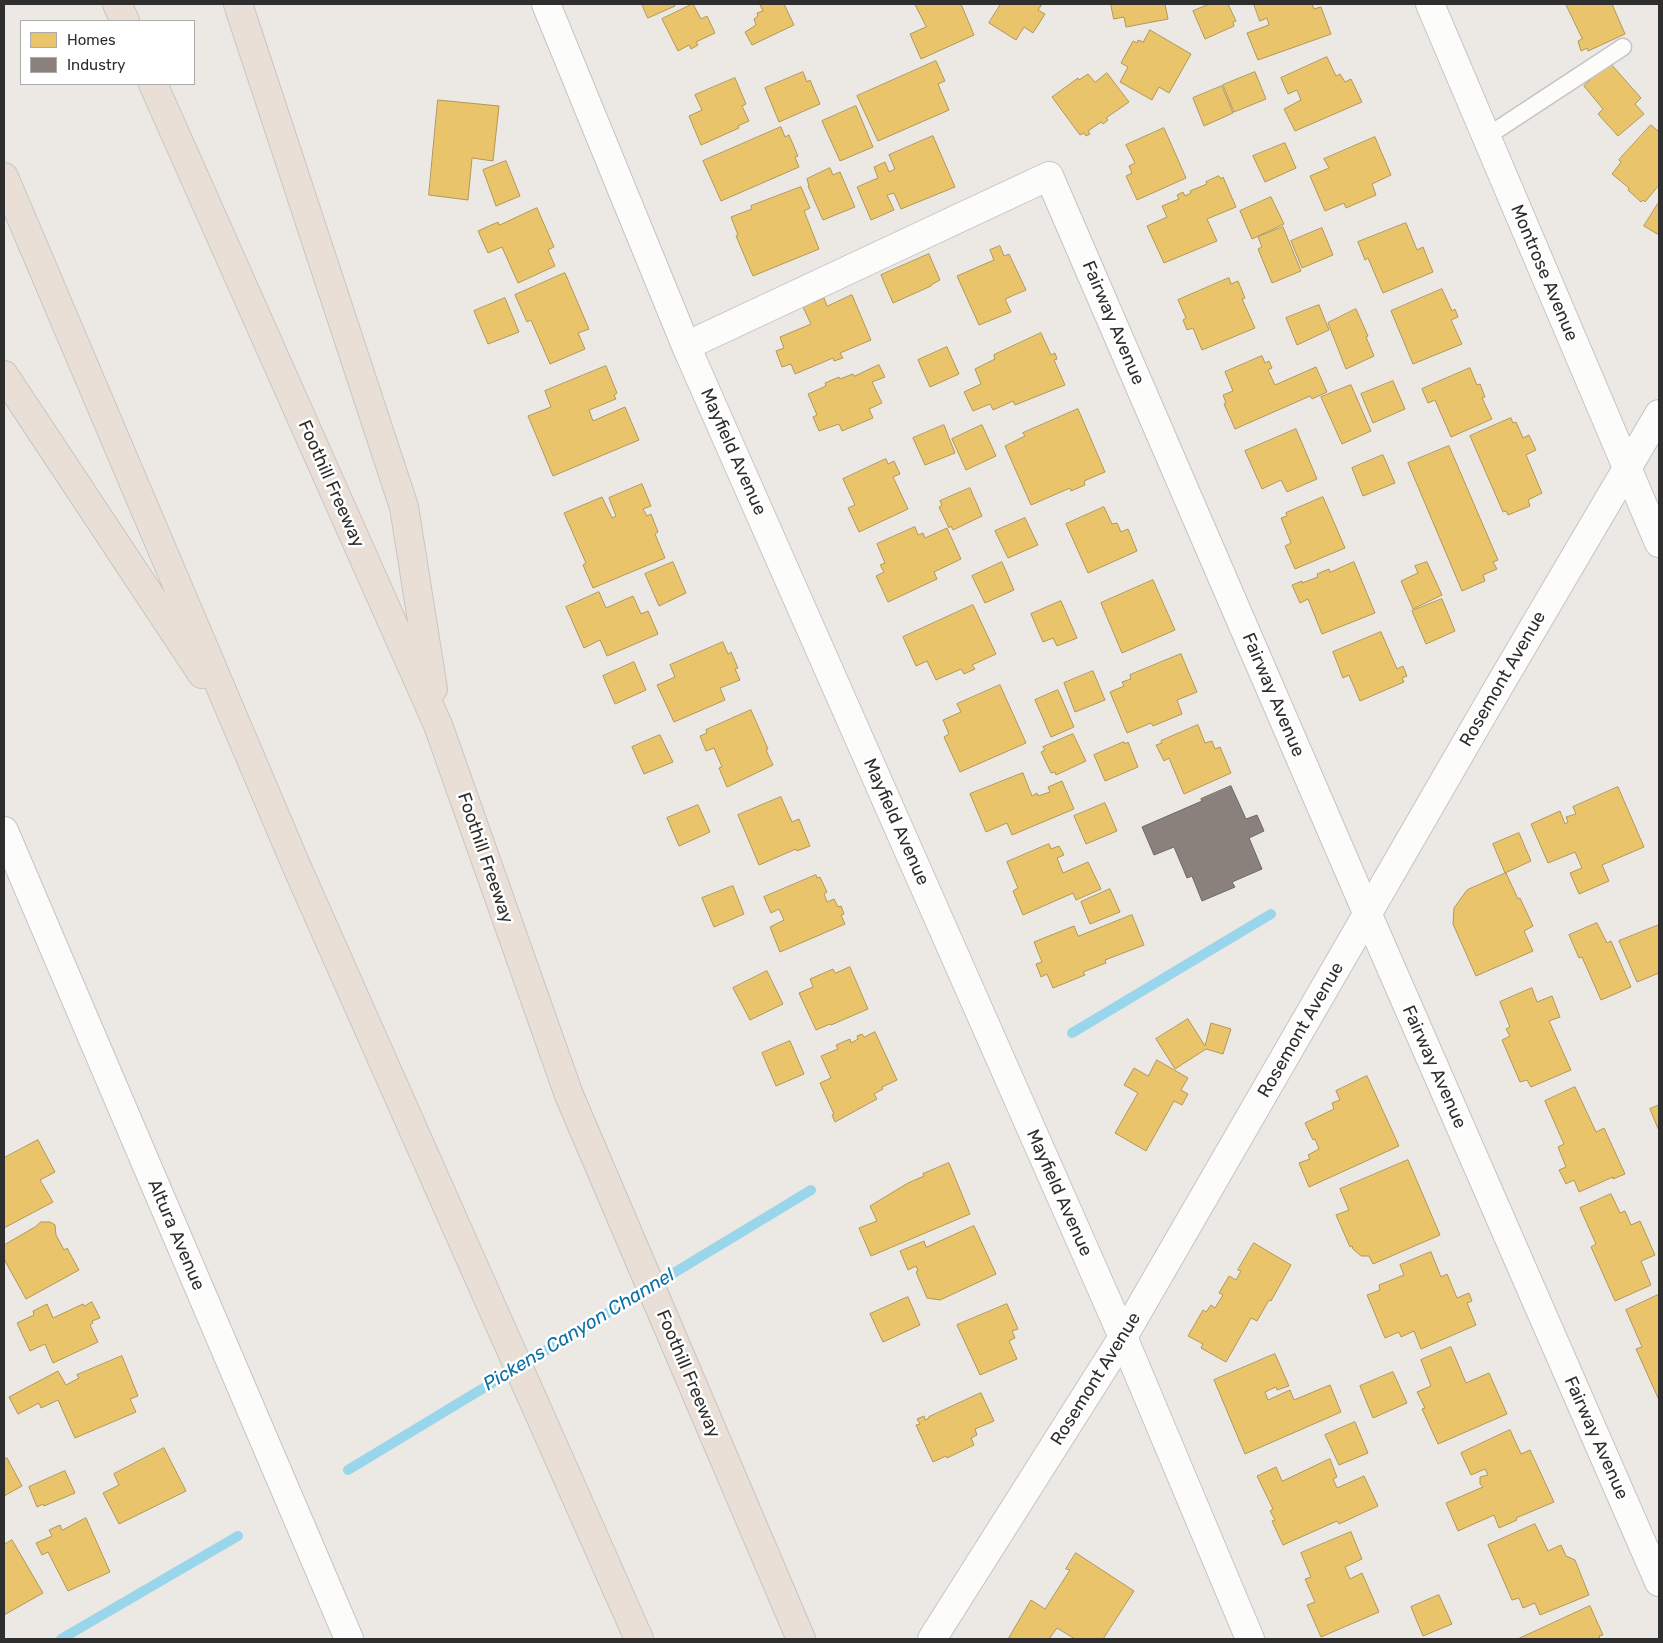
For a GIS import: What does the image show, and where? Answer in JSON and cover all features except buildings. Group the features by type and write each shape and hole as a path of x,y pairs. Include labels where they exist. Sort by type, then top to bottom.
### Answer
{"highway":[{"path":"117,4 125,20"},
{"path":"238,4 404,507 438,725"},
{"name":"Foothill Freeway","path":"153,85 438,725 569,1095 801,1639"},
{"path":"4,177 304,884 639,1639"},
{"path":"4,375 239,730"}],"street":[{"name":"Mayfield Avenue","path":"546,4 686,346 1123,1337 1250,1639"},
{"name":"Montrose Avenue","path":"1430,4 1659,543"},
{"name":"Fairway Avenue","path":"686,346 1049,176 1659,1582"},
{"name":"Rosemont Avenue","path":"932,1639 1123,1337 1495,693 1659,414"},
{"name":"Altura Avenue","path":"4,831 349,1639"}],"lane":[{"path":"1486,137 1622,47"}],"waterway":[{"name":"Pickens Canyon Channel","path":"1072,1033 1271,914"},
{"name":"Pickens Canyon Channel","path":"348,1470 811,1190"},
{"name":"Pickens Canyon Channel","path":"61,1639 238,1536"}]}
